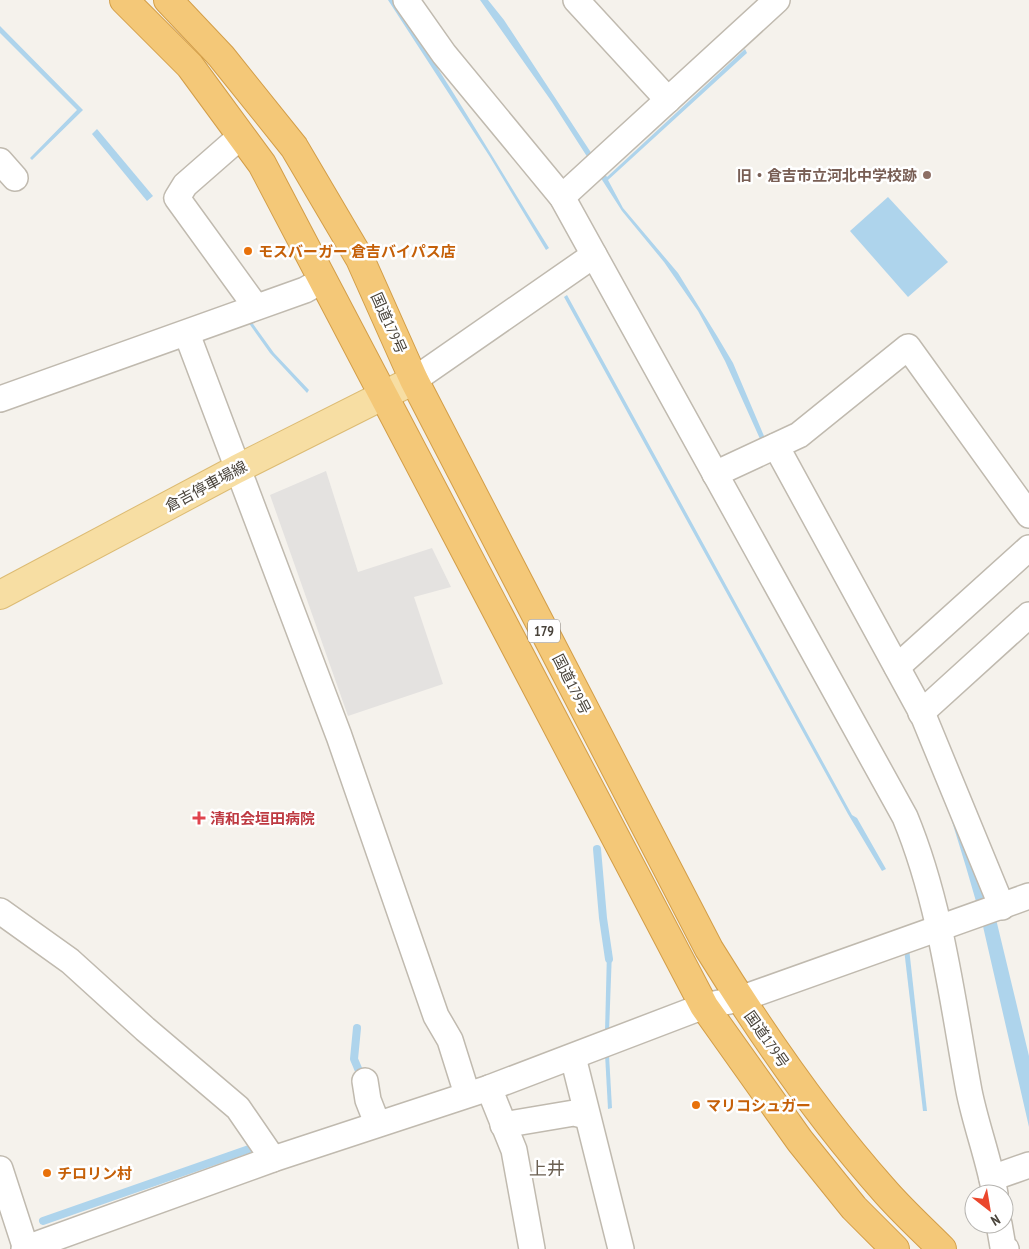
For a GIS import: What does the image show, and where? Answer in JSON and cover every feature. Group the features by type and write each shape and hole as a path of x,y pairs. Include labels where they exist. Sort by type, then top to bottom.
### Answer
{"highway":[{"name":"179","path":"124,0 190,66 262,164 704,1006 800,1141 854,1208 895,1249"},
{"name":"国道179号","path":"168,0 221,56 294,147 360,260 414,380 705,940 740,999 774,1050 877,1182 942,1249"}],"main road":[{"name":"倉吉停車場線","path":"0,595 237,469 414,380"}],"street":[{"path":"406,0 444,54 562,197 905,817 922,858 938,929 975,1121 992,1184"},
{"path":"562,197 777,0"},
{"path":"583,3 668,100"},
{"path":"242,136 185,184 177,198 256,308"},
{"path":"414,380 594,254"},
{"path":"0,399 187,334 305,290 323,280"},
{"path":"187,334 339,736 436,1016 478,1091 503,1125 514,1150 532,1249"},
{"path":"715,474 799,435 908,347 1029,515"},
{"path":"776,446 921,713 1002,907"},
{"path":"897,667 1029,548"},
{"path":"921,713 1029,615"},
{"path":"0,1169 26,1249 273,1159 478,1091 573,1057 704,1006 740,999 1029,896"},
{"path":"0,911 70,961 145,1029 238,1108 273,1159"},
{"path":"573,1057 620,1249"},
{"path":"365,1081 368,1100 377,1123"},
{"path":"503,1125 574,1113 587,1116"},
{"path":"996,1184 1029,1165"},
{"path":"1002,1234 1006,1249"}],"shaded area":[{"path":"326,471 358,572 432,548 451,587 414,597 443,684 348,716 270,495"}],"water":[{"path":"388,0 393,0 453,92 549,248 546,250 490,157"},
{"path":"480,0 488,0 504,20 607,177 745,49 747,53 608,180 623,208 678,273 733,363 764,436 916,717 996,919 1029,1056 1029,1127 982,922 947,805 910,716 769,459 725,361 698,311 664,262 622,211 552,102"},
{"path":"0,26 83,110 32,160 30,158 77,110 0,33"},
{"path":"97,129 153,196 147,201 92,134"},
{"path":"888,197 948,262 908,297 850,231"},
{"path":"567,295 852,815 857,818 886,869 882,871 848,814 564,297"},
{"path":"251,321 274,353 309,390 307,393 270,353 248,322"},
{"path":"909,948 927,1111 923,1111 904,949"},
{"path":"607,951 612,951 609,1032 605,1032"},
{"path":"605,1054 609,1055 612,1108 608,1109"}],"waterway":[{"path":"597,849 603,918 609,959"},
{"path":"357,1028 354,1059 362,1078"},
{"path":"43,1221 249,1149"}],"place":[{"name":"旧・倉吉市立河北中学校跡","path":"927,175"},
{"name":"モスバーガー 倉吉バイパス店","path":"248,251"},
{"name":"清和会垣田病院","path":"199,818"},
{"name":"マリコシュガー","path":"696,1105"},
{"name":"チロリン村","path":"47,1173"}],"district":[{"name":"上井","path":"547,1168"}]}
